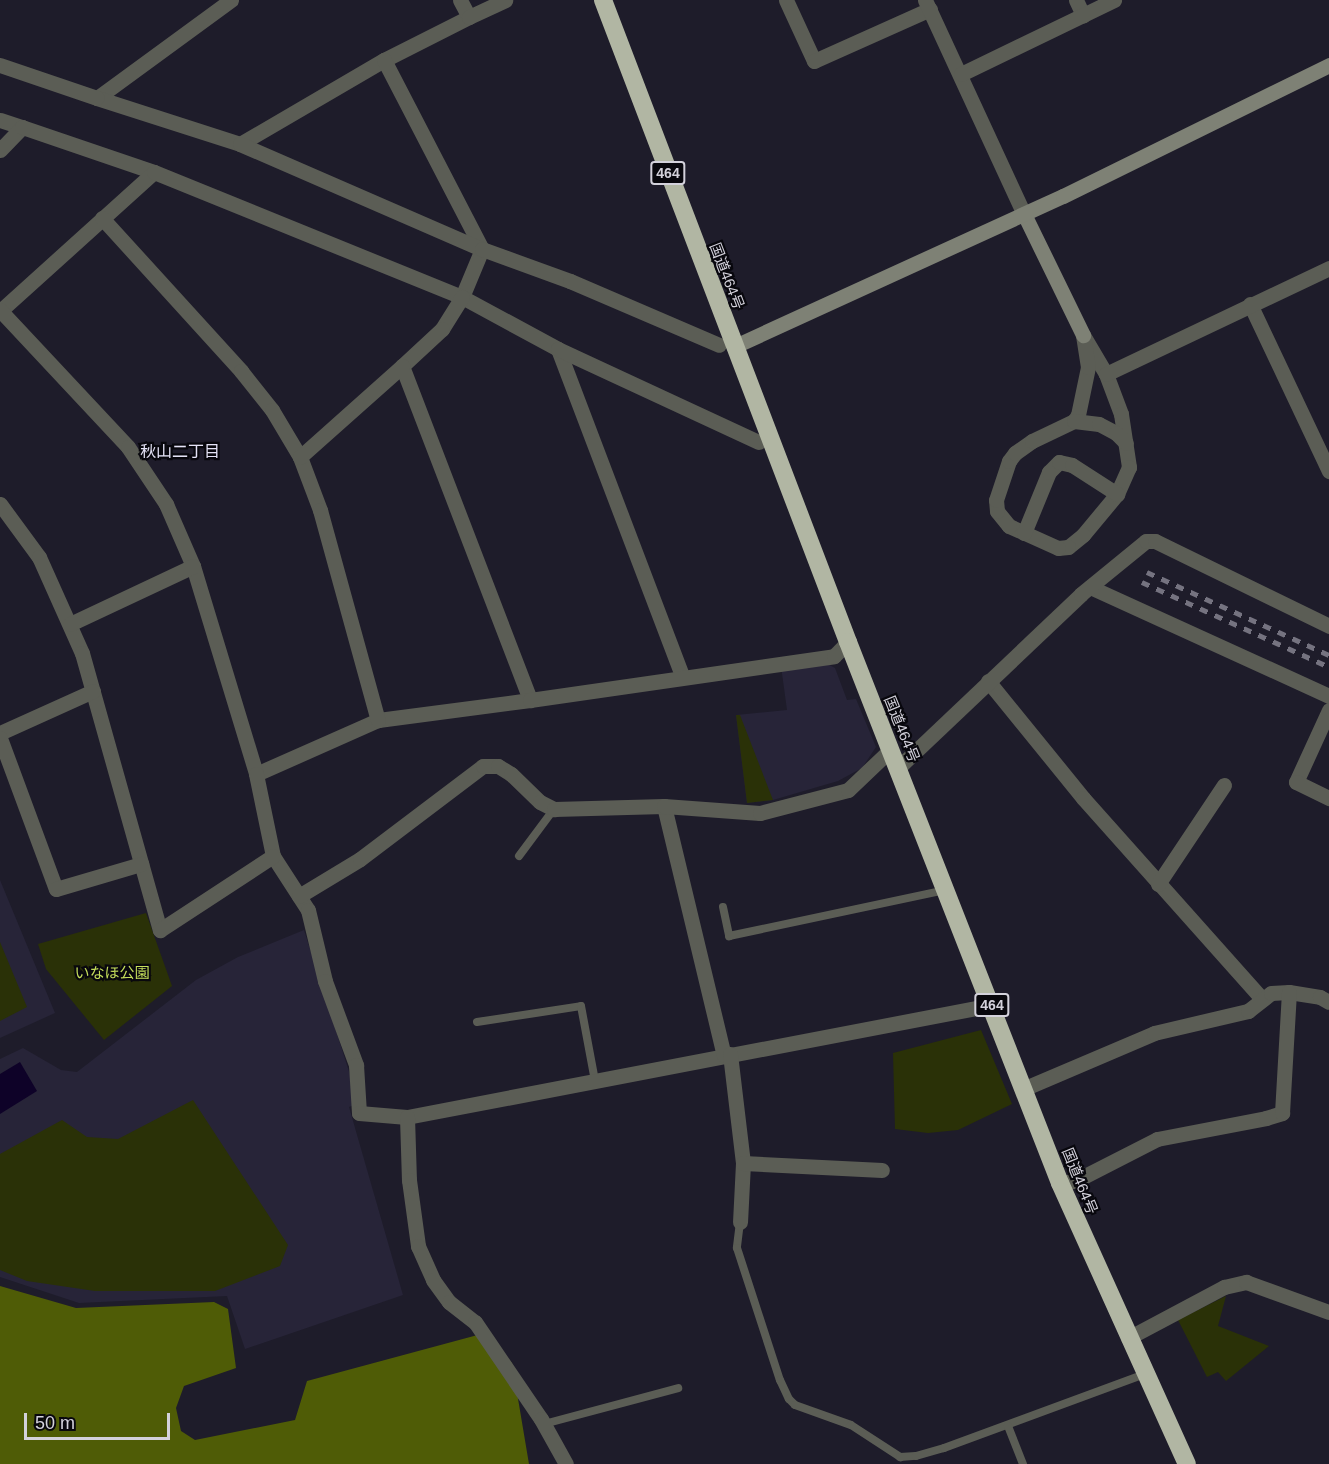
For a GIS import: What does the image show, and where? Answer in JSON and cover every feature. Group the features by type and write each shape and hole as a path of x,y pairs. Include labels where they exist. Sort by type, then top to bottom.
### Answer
{"highway":[{"name":"国道464号","path":"603,0 727,345 891,749 1060,1183 1128,1338 1187,1464"}],"street":[{"path":"97,98 231,0"},
{"path":"460,0 469,17"},
{"path":"240,144 384,60 505,0"},
{"path":"786,0 814,62 928,4 1024,214 1083,335 1106,374 1121,414 1126,442 1129,467 1117,494 1083,535 1068,547 1058,548 1002,520 997,511 997,492 1009,461 1021,446 1074,421 1086,420 1108,427 1126,442"},
{"path":"1076,0 1083,15"},
{"path":"961,74 1114,0"},
{"path":"384,60 482,249"},
{"path":"0,65 240,144 482,249 570,281 727,345 1024,214 1329,65"},
{"path":"0,120 154,172 462,297 558,350 676,402 708,421 758,442"},
{"path":"0,150 22,127"},
{"path":"154,172 0,311 128,447 166,504 193,566 256,774 273,856 308,910 325,981 356,1065 359,1113 406,1118 992,1005"},
{"path":"102,218 241,371 272,410 300,457 320,510 378,720"},
{"path":"300,457 442,329 462,297 482,249"},
{"path":"1106,374 1329,268"},
{"path":"1250,304 1329,471"},
{"path":"1074,421 1081,405 1088,367 1083,335"},
{"path":"558,350 682,676"},
{"path":"402,366 530,700"},
{"path":"1024,533 1049,472 1059,462 1072,465 1117,494"},
{"path":"0,504 39,557 70,624 93,691 160,930 273,856"},
{"path":"898,767 1090,587 1146,541 1155,541 1329,626"},
{"path":"70,624 193,566"},
{"path":"1090,587 1329,696"},
{"path":"256,774 378,720 834,656 848,642"},
{"path":"988,681 1083,798 1262,999"},
{"path":"93,691 0,735 56,889 141,864"},
{"path":"1329,710 1296,782 1329,798"},
{"path":"299,896 360,859 483,766 498,766 511,774 540,802 554,809 664,806 760,813 807,803 848,790 891,749"},
{"path":"1158,884 1224,785"},
{"path":"664,806 727,1055 743,1163 740,1222"},
{"path":"1060,1183 1075,1181 1157,1139 1282,1113 1289,992"},
{"path":"1023,1089 1154,1033 1248,1011 1271,993 1289,992 1320,997 1329,1002"},
{"path":"406,1118 409,1180 418,1246 433,1280 449,1302 475,1322 544,1425 566,1464"},
{"path":"743,1163 882,1170"},
{"path":"1128,1338 1224,1287 1246,1282 1329,1312"}],"lane":[{"path":"519,856 554,809"},
{"path":"723,907 729,936 947,890"},
{"path":"477,1022 581,1006 596,1083"},
{"path":"740,1222 737,1248 780,1380 795,1405 851,1425 900,1457 916,1456 944,1448 1145,1374"},
{"path":"544,1425 678,1388"},
{"path":"1008,1426 1023,1464"}],"shaded area":[{"path":"824,662 835,668 847,700 856,699 876,747 862,768 838,781 773,800 747,803 736,715 787,710 781,666"},
{"path":"0,880 55,1013 0,1038"},
{"path":"304,930 359,1103 349,1107 403,1295 245,1349 227,1296 79,1303 0,1277 0,1059 23,1048 61,1070 77,1072 196,980 238,957"},
{"path":"20,1062 37,1091 0,1114 0,1074"}],"green space":[{"path":"736,715 740,715 773,800 747,803"},
{"name":"いなほ公園","path":"146,913 172,986 104,1040 46,969 38,944"},
{"path":"0,942 27,1007 0,1021"},
{"path":"981,1030 1012,1104 958,1130 928,1133 895,1129 893,1053"},
{"path":"193,1100 288,1245 280,1266 215,1291 95,1291 27,1281 0,1270 0,1154 62,1120 87,1137 118,1139"},
{"path":"0,1286 76,1308 214,1302 228,1309 236,1368 184,1386 176,1408 181,1431 195,1440 295,1420 307,1381 485,1333 512,1363 529,1464 0,1464"},
{"path":"1226,1296 1218,1326 1269,1346 1226,1381 1218,1372 1207,1377 1178,1320"}],"railway":[{"path":"1147,572 1329,655"},
{"path":"1142,582 1329,667"}],"district":[{"name":"秋山二丁目","path":"180,452"}]}
